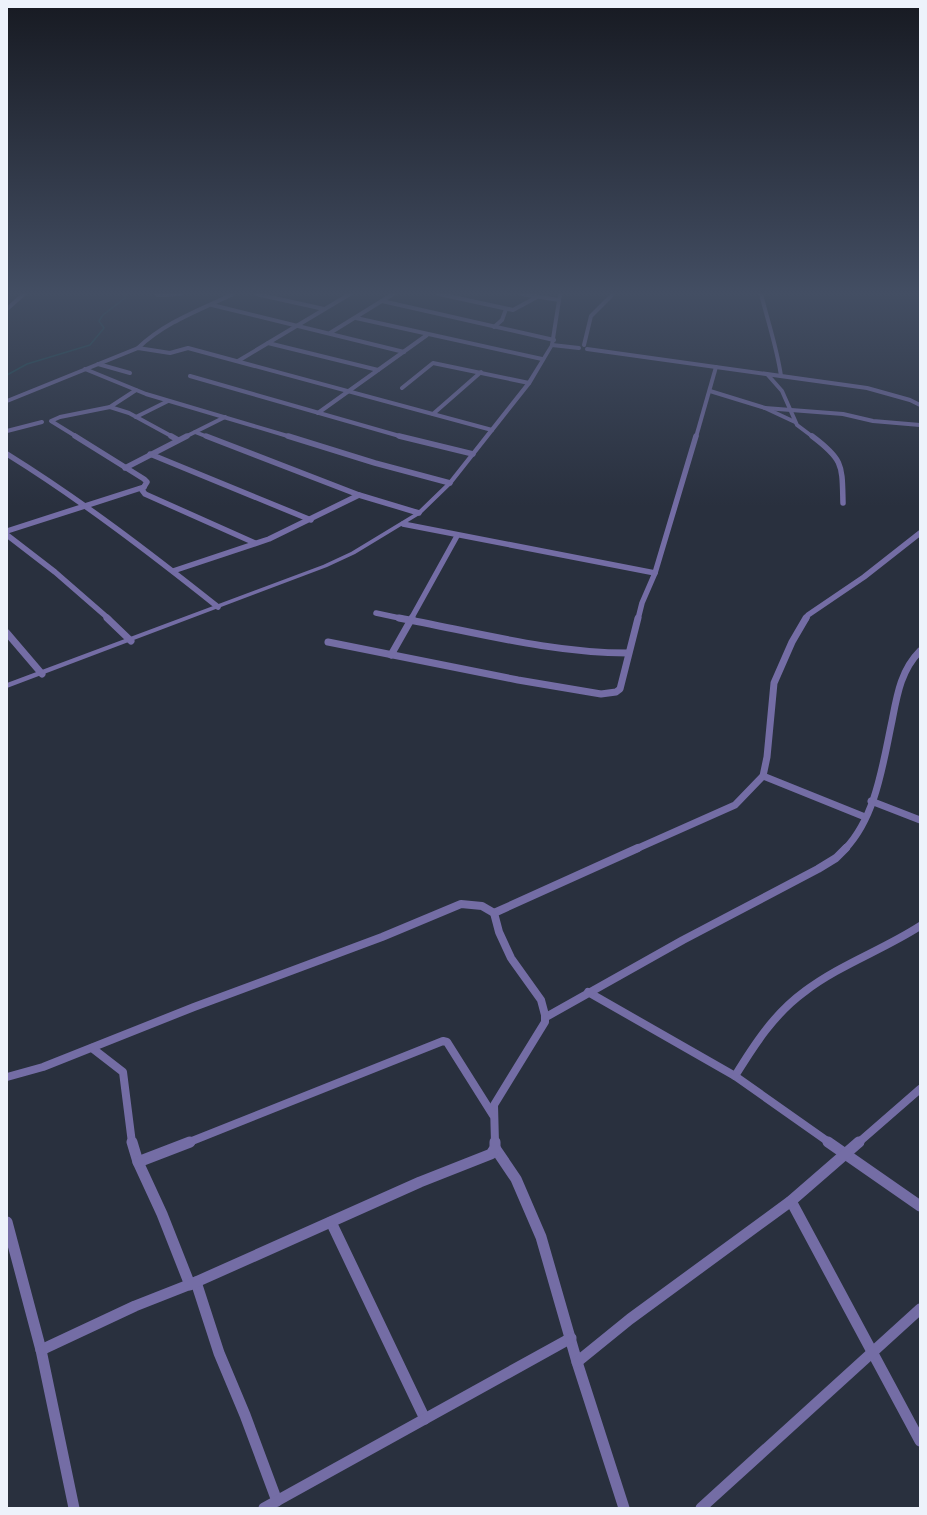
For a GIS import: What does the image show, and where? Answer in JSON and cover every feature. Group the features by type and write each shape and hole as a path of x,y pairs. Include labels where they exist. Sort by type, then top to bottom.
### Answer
{"street":[{"path":"7,401 96,365"},
{"path":"100,365 130,373"},
{"path":"252,365 492,430"},
{"path":"356,365 378,370"},
{"path":"318,413 386,365"},
{"path":"402,388 430,365"},
{"path":"446,365 529,383"},
{"path":"7,686 131,641 353,553 403,524 419,513 450,483 529,383 539,365"},
{"path":"701,365 875,390 910,400 920,405"},
{"path":"779,365 780,376"},
{"path":"328,642 518,680 601,694 616,692 620,689 642,603 654,573 716,367"},
{"path":"85,369 118,385 168,401 394,468 450,483"},
{"path":"432,414 481,372"},
{"path":"767,374 782,391 795,422 803,431 825,446 837,459 842,469 843,503"},
{"path":"190,376 450,450 473,454"},
{"path":"136,390 110,407 60,417 51,421 144,479 147,482 142,490 145,494 255,543"},
{"path":"710,391 765,408 795,422"},
{"path":"136,417 168,401"},
{"path":"110,407 129,413 178,440"},
{"path":"765,408 843,414 873,421 920,424"},
{"path":"125,468 225,417"},
{"path":"7,431 42,422"},
{"path":"195,432 359,495 419,513"},
{"path":"7,454 34,471 173,571 218,607"},
{"path":"150,454 311,520"},
{"path":"7,531 144,487"},
{"path":"173,571 255,543 311,520 359,495"},
{"path":"403,524 457,536 654,573"},
{"path":"494,913 735,805 763,776 767,757 774,683 792,642 808,615 864,577 920,532"},
{"path":"7,535 64,580 116,625 131,641"},
{"path":"391,654 457,536"},
{"path":"376,613 577,651 608,654 628,653"},
{"path":"7,633 42,674"},
{"path":"546,1017 588,992 818,869 842,854 854,840 871,801 885,754 900,679 910,659 920,650"},
{"path":"763,776 865,817"},
{"path":"871,801 920,820"},
{"path":"7,1077 43,1067 382,937 461,904 474,903 487,907 494,913 500,935 509,954 541,1002 546,1017 545,1022 497,1097 494,1105 495,1148 492,1154 420,1182 193,1284 135,1306 41,1350"},
{"path":"735,1076 758,1038 794,1000 818,982 897,941 920,926"},
{"path":"588,992 735,1076 920,1206"},
{"path":"138,1162 443,1041 447,1042 494,1116"},
{"path":"92,1048 123,1072 128,1124 138,1162 193,1284 277,1501"},
{"path":"577,1362 630,1319 791,1202 920,1089"},
{"path":"495,1148 516,1179 541,1237 577,1362 624,1508"},
{"path":"791,1202 874,1353 920,1441"},
{"path":"331,1222 424,1419"},
{"path":"7,1224 41,1350 74,1508"},
{"path":"701,1508 874,1353 920,1309"},
{"path":"264,1508 571,1338"}],"waterway":[{"path":"7,375 26,365"}]}
